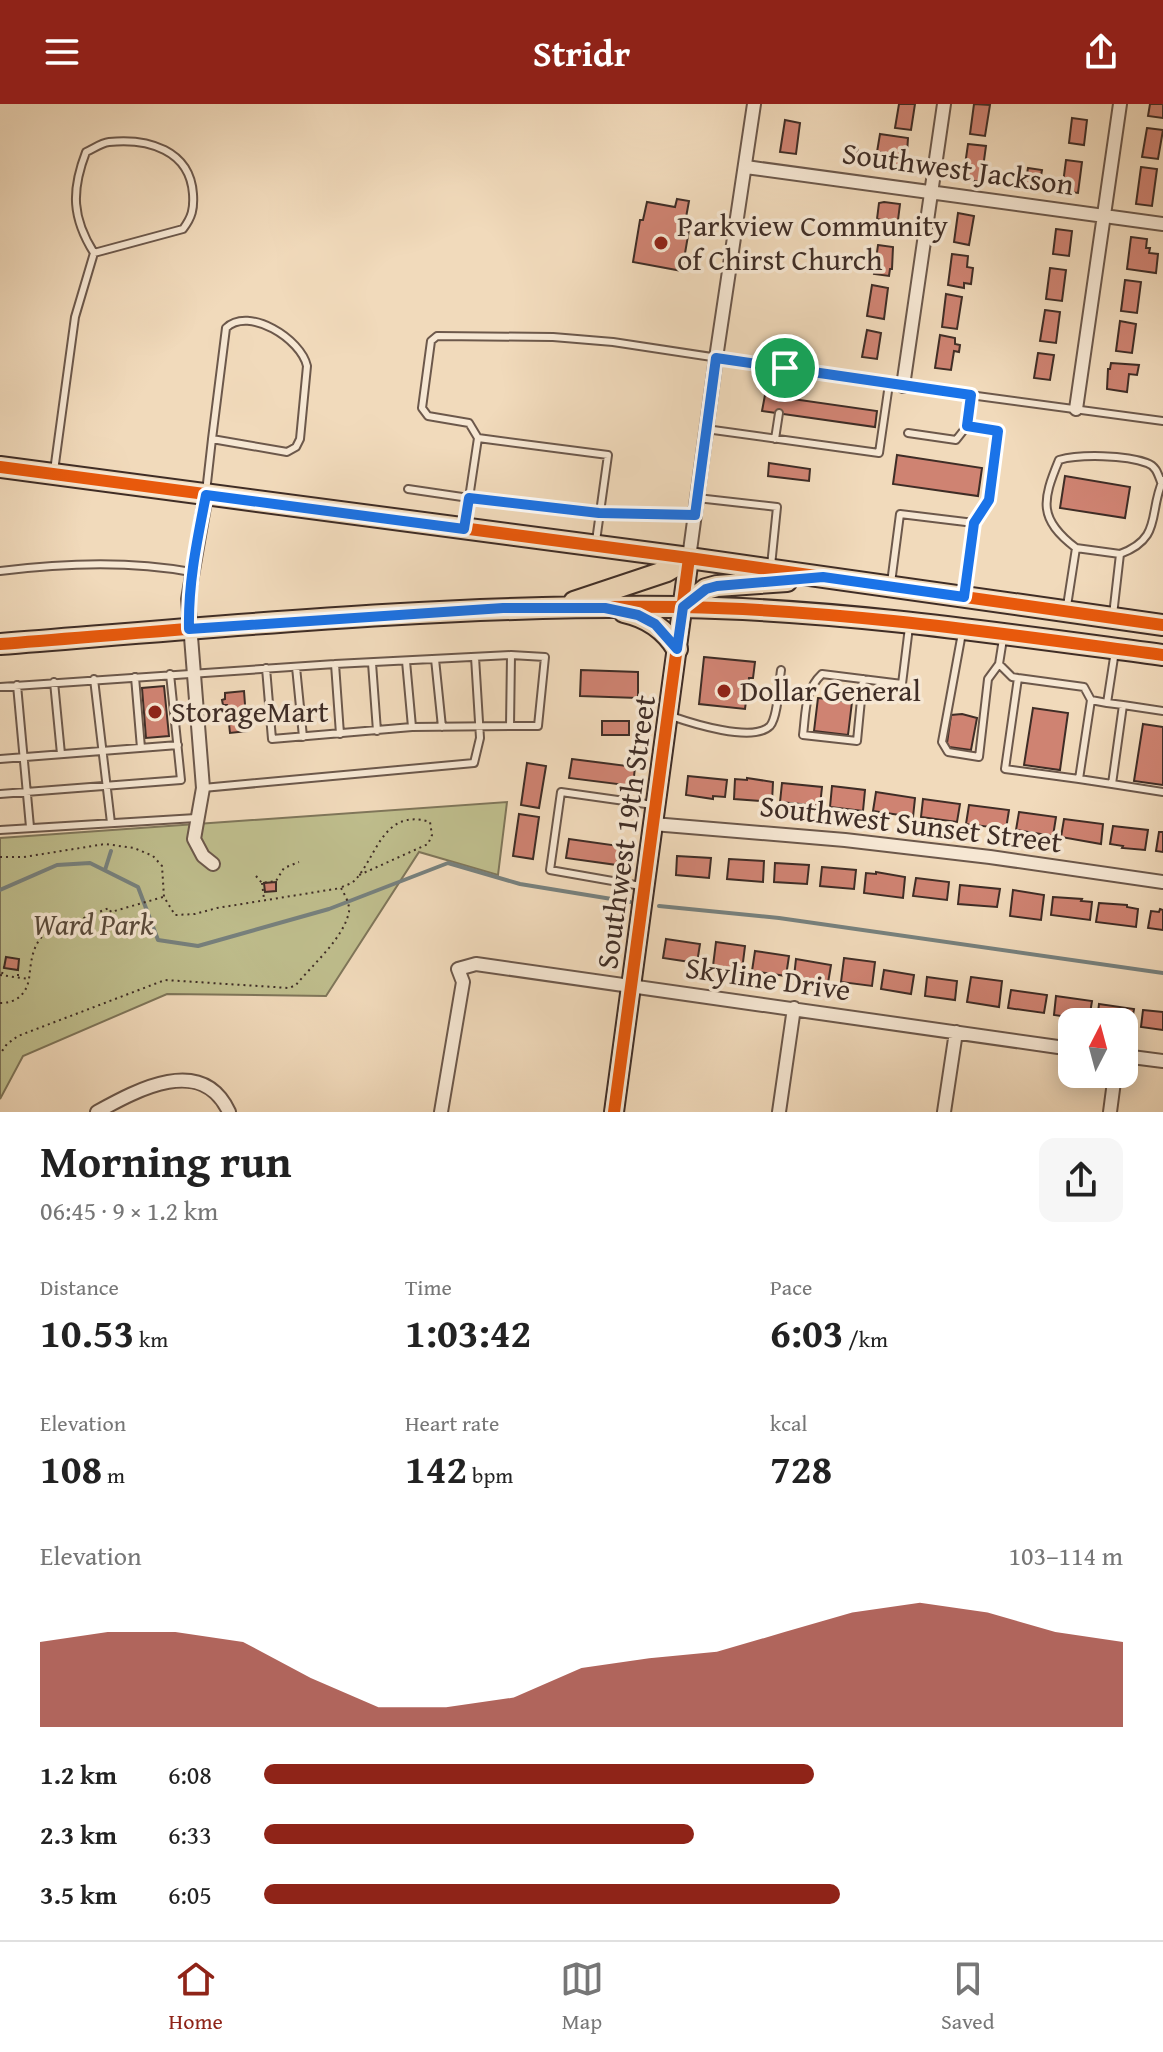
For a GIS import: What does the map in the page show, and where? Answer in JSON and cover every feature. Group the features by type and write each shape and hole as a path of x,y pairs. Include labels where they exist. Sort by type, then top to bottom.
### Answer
{"main road":[{"path":"0,467 689,558 1163,625"},
{"path":"555,608 667,571 689,558"},
{"path":"683,607 706,589 717,586 823,577"},
{"path":"0,644 503,608 683,607 806,613 1163,655"},
{"path":"605,608 638,615 655,624 677,649"}],"street":[{"name":"Southwest 19th Street","path":"614,1112 706,429 754,104"},
{"path":"896,385 944,104"},
{"path":"1076,409 1120,104"},
{"name":"Southwest Jackson","path":"746,167 1163,224"},
{"path":"206,495 188,599 203,788 194,839 203,856 213,864"},
{"name":"Southwest Sunset Street","path":"655,815 1163,882"},
{"name":"Skyline Drive","path":"441,1112 463,982 458,969 476,964 1058,1047"},
{"path":"779,1112 794,1008"},
{"path":"944,1112 956,1032"},
{"path":"1138,1058 1163,1061"},
{"path":"97,1112 156,1083 194,1082 215,1090 229,1112"},
{"path":"1110,1112 1113,1088"}],"lane":[{"path":"54,474 75,317 94,253 81,233 75,212 79,170 86,152 107,142 146,144 176,155 192,178 192,217 183,229 94,253"},
{"path":"206,495 212,439 226,328 238,322 276,329 293,342 307,366 300,439 296,447 287,452 212,439"},
{"path":"464,529 478,438 469,423 428,416 422,408 431,341 437,336 613,342 1163,421"},
{"path":"781,397 785,368"},
{"path":"706,429 879,453 896,385"},
{"path":"908,433 956,440 967,426 971,395"},
{"path":"775,439 779,413"},
{"path":"964,597 974,523 989,500 998,431 967,426"},
{"path":"478,438 608,455 595,546"},
{"path":"1079,455 1148,463 1158,471 1162,481 1155,515 1148,537 1137,548 1120,554 1076,548 1057,534 1045,514 1051,478 1059,460 1079,455"},
{"path":"408,489 599,513 695,515"},
{"path":"697,498 777,507 771,570"},
{"path":"890,587 900,514 974,523"},
{"path":"1066,612 1076,548"},
{"path":"1112,618 1120,554"},
{"path":"0,571 41,566 121,564 191,572"},
{"path":"863,679 857,741 803,735 807,697 813,683 822,674 863,679 902,684 910,624"},
{"path":"962,629 942,742 948,752 979,757 988,679 999,664 1004,634"},
{"path":"1107,703 1116,649"},
{"path":"0,687 193,672 335,664 511,655 545,657 538,726 412,727 272,739 266,668"},
{"path":"510,726 511,655"},
{"path":"203,788 474,763 480,738 475,657"},
{"path":"435,659 442,727"},
{"path":"406,661 412,727"},
{"path":"372,663 377,731"},
{"path":"335,664 340,734"},
{"path":"999,664 1012,677 1084,687 1091,700 1079,779"},
{"path":"296,667 303,737"},
{"path":"668,715 721,730 762,730 769,727 774,717 781,670"},
{"path":"0,794 181,780 170,674"},
{"path":"135,677 141,748"},
{"path":"1018,678 1005,769 1163,792"},
{"path":"94,679 111,823"},
{"path":"54,682 61,754"},
{"path":"17,685 30,827"},
{"path":"1091,700 1163,711"},
{"path":"1112,784 1123,705"},
{"path":"0,759 178,745"},
{"path":"645,886 550,870 561,792 655,815"},
{"path":"0,830 197,818"}],"path":[{"path":"0,857 24,857 105,844 134,848 153,856 162,866 164,897 175,915 185,916 341,888 354,881 357,876 380,838 400,823 420,819 430,822 432,835 428,844 357,876"},
{"path":"262,883 276,881 284,868 299,862"},
{"path":"256,876 262,883 264,900"},
{"path":"0,1054 18,1036 165,980 289,988 296,985 337,936 349,911 341,888"},
{"path":"0,1003 14,1001 27,989 32,952 42,936 109,908 111,912 164,897"},
{"path":"5,964 1,975 29,979"},
{"path":"18,966 18,978"}],"green space":[{"name":"Ward Park","path":"507,802 498,875 419,852 326,996 167,994 23,1056 0,1099 0,838"}],"building":[{"path":"899,104 915,104 911,130 895,128"},
{"path":"974,104 990,105 985,136 970,134"},
{"path":"1150,104 1163,104 1163,118 1148,116"},
{"path":"1072,118 1087,120 1084,145 1069,143"},
{"path":"785,120 800,123 796,154 780,152"},
{"path":"1147,128 1163,130 1158,159 1142,157"},
{"path":"880,134 908,138 906,167 888,164 890,154 877,152"},
{"path":"968,144 986,146 981,182 963,179"},
{"path":"847,145 858,147 857,159 845,158"},
{"path":"1066,160 1082,162 1078,193 1062,191"},
{"path":"1141,167 1157,169 1152,206 1136,204"},
{"path":"1028,168 1042,170 1039,187 1025,185"},
{"name":"Parkview Community of Chirst Church","path":"677,199 689,201 685,223 690,224 682,271 633,262 640,220 643,220 647,202 675,207"},
{"path":"879,203 900,204 896,236 880,234 882,220 877,219"},
{"path":"958,213 974,216 969,245 954,242"},
{"path":"1056,229 1072,231 1069,256 1053,254"},
{"path":"1131,237 1147,239 1149,253 1158,254 1156,273 1127,269"},
{"path":"878,245 893,247 889,276 874,274"},
{"path":"952,254 968,256 967,267 973,268 971,284 964,283 964,288 948,285"},
{"path":"1050,268 1066,270 1062,301 1046,299"},
{"path":"1125,280 1141,282 1137,313 1121,311"},
{"path":"872,285 888,288 884,319 867,316"},
{"path":"946,294 962,297 957,329 942,327"},
{"path":"1045,310 1060,312 1056,343 1040,341"},
{"path":"1120,321 1136,324 1132,353 1116,351"},
{"path":"867,330 881,333 877,359 862,357"},
{"path":"940,335 955,338 955,344 960,345 959,352 954,351 951,370 935,368"},
{"path":"1038,353 1054,355 1050,380 1034,378"},
{"path":"1111,363 1139,365 1137,375 1129,374 1127,392 1107,389"},
{"path":"765,395 877,411 875,427 762,411"},
{"path":"897,455 982,468 978,496 893,484"},
{"path":"769,463 810,469 809,481 768,476"},
{"path":"1065,476 1130,487 1125,518 1060,508"},
{"name":"Dollar General","path":"704,657 755,662 753,678 749,678 745,709 699,704"},
{"path":"581,670 638,672 638,698 580,696"},
{"name":"StorageMart","path":"164,686 169,736 146,738 142,688"},
{"path":"244,691 247,731 230,733 227,705 223,705 222,700 225,693"},
{"path":"818,698 852,702 848,735 814,731"},
{"path":"1033,708 1068,713 1060,770 1024,765"},
{"path":"951,715 977,718 971,750 949,747 947,743"},
{"path":"602,721 629,721 629,735 602,735"},
{"path":"1143,724 1163,727 1163,785 1134,781"},
{"path":"572,759 635,767 633,786 569,778"},
{"path":"527,763 546,766 539,808 521,805"},
{"path":"688,776 727,780 725,797 713,796 713,799 686,795"},
{"path":"735,779 773,782 772,802 734,799"},
{"path":"782,783 822,787 820,806 780,802"},
{"path":"832,786 865,790 863,811 830,807"},
{"path":"876,792 915,798 913,817 873,811"},
{"path":"923,799 960,804 957,822 921,817"},
{"path":"969,805 1009,810 1006,829 966,824"},
{"path":"1019,812 1056,817 1053,836 1016,830"},
{"path":"519,814 539,817 533,859 513,856"},
{"path":"1064,819 1103,824 1101,844 1061,837"},
{"path":"1113,826 1148,830 1145,850 1110,844"},
{"path":"1159,832 1163,832 1163,852 1156,851"},
{"path":"569,839 619,846 617,865 566,858"},
{"path":"677,856 711,858 709,878 676,875"},
{"path":"729,859 764,861 763,882 727,879"},
{"path":"775,863 809,865 807,884 774,882"},
{"path":"822,867 856,870 854,889 820,886"},
{"path":"866,873 905,877 903,898 864,893"},
{"path":"916,878 949,882 947,900 913,896"},
{"path":"276,882 276,891 265,892 264,883"},
{"path":"960,885 1000,889 997,907 958,904"},
{"path":"1013,890 1044,895 1041,920 1010,916"},
{"path":"1053,897 1092,902 1090,920 1051,915"},
{"path":"1099,903 1138,909 1136,927 1096,922"},
{"path":"1163,910 1163,930 1148,928 1151,911 1159,912"},
{"path":"666,939 700,944 697,963 663,958"},
{"path":"716,942 745,946 742,970 713,966"},
{"path":"755,951 789,956 786,976 752,971"},
{"path":"6,957 19,959 18,970 4,968"},
{"path":"844,958 875,962 872,986 841,982"},
{"path":"796,959 831,965 828,983 794,977"},
{"path":"884,970 914,975 911,994 881,989"},
{"path":"927,977 957,981 955,1000 925,996"},
{"path":"971,977 1002,981 999,1007 967,1002"},
{"path":"1011,990 1047,995 1044,1013 1008,1008"},
{"path":"1056,996 1092,1001 1091,1008 1058,1008 1058,1016 1054,1015"},
{"path":"1099,1004 1127,1008 1099,1008"},
{"path":"1143,1010 1163,1012 1163,1030 1141,1027"}],"waterway":[{"path":"105,870 111,851"},
{"path":"0,890 57,865 90,863 138,887 158,940 198,946 329,909 448,863 520,884 630,902"},
{"path":"659,906 779,918 1163,973"}],"cycle path":[{"path":"0,467 689,558 1163,625"},
{"path":"614,1112 689,558"},
{"path":"0,644 426,613 682,607 863,618 1163,655"}],"place":[{"name":"Parkview Community of Chirst Church","path":"661,243"},
{"name":"Dollar General","path":"724,691"},
{"name":"StorageMart","path":"155,712"}],"route":[{"path":"716,358 785,368 971,395 967,426 998,431 989,500 974,523 964,597 823,577 717,586 693,597 683,607 677,649 655,624 638,615 605,608 503,608 189,629 191,572 206,495 464,529 469,498 599,513 695,515 716,358"}]}
